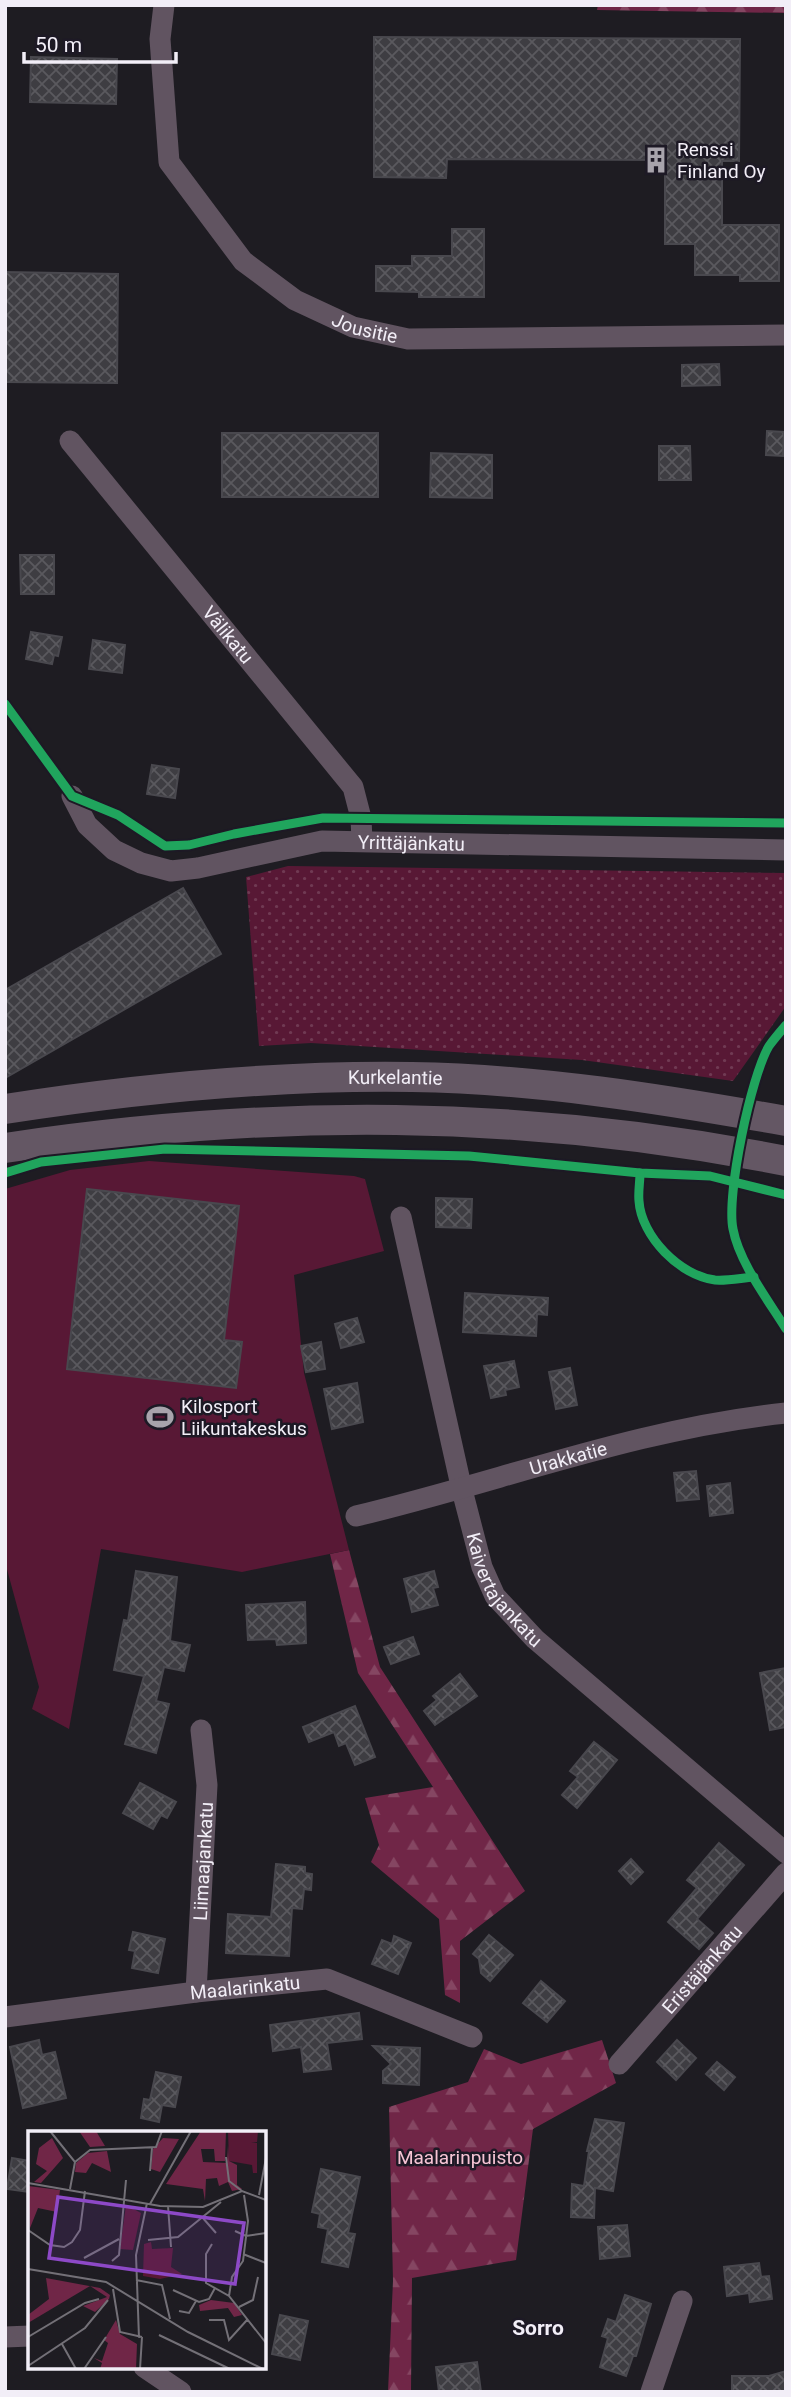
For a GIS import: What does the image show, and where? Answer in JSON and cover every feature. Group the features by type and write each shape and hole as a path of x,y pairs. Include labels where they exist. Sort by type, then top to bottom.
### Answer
{"main road":[{"name":"Kurkelantie","path":"5,1109 193,1085 413,1077 632,1095 786,1121"},
{"name":"Kurkelantie","path":"5,1148 105,1133 202,1125 295,1119 414,1118 627,1135 786,1161"}],"street":[{"name":"Jousitie","path":"164,5 160,39 169,162 243,261 295,300 353,327 408,339 786,335"},
{"name":"Välikatu","path":"71,441 353,786 361,818 362,841"},
{"name":"Yrittäjänkatu","path":"72,796 87,825 114,850 141,863 171,871 198,868 322,841 786,850"},
{"name":"Kaivertajankatu","path":"401,1217 462,1490 486,1580 509,1614 786,1853"},
{"name":"Urakkatie","path":"356,1516 462,1490 684,1428 786,1413"},
{"name":"Liimaajankatu","path":"196,1992 207,1785 201,1730"},
{"name":"Eristäjänkatu","path":"619,2064 786,1873"},
{"name":"Maalarinkatu","path":"5,2017 196,1992 333,1979 472,2037"},
{"path":"651,2392 682,2301"},
{"path":"5,2337 28,2336"},
{"path":"147,2369 181,2392"}],"shaded area":[{"path":"288,866 786,873 786,1006 733,1081 582,1060 311,1043 259,1046 246,877"},
{"name":"Kilosport Liikuntakeskus","path":"149,1161 365,1179 384,1251 294,1275 304,1373 349,1550 242,1572 101,1549 69,1729 32,1709 39,1687 5,1562 5,1189 70,1170"}],"green space":[{"path":"598,5 786,5 786,13 597,10"},
{"path":"349,1550 380,1667 525,1891 460,1941 460,2003 445,1995 439,1919 371,1862 379,1845 365,1798 433,1787 358,1673 330,1554"},
{"name":"Maalarinpuisto","path":"602,2040 616,2083 533,2129 516,2260 412,2278 411,2392 388,2392 393,2281 389,2107 468,2082 484,2049 521,2064"}],"building":[{"name":"Renssi Finland Oy","path":"374,37 740,39 739,161 722,161 722,225 779,225 779,281 740,281 740,275 695,275 695,244 665,244 665,160 447,159 446,178 374,177"},
{"path":"31,57 117,59 116,104 30,102"},
{"path":"452,229 484,229 484,297 419,297 419,292 376,291 376,266 412,266 412,256 452,256"},
{"path":"5,272 118,274 117,383 5,382"},
{"path":"719,364 720,385 682,386 682,365"},
{"path":"767,431 784,432 783,456 766,455"},
{"path":"222,433 378,433 378,497 222,497"},
{"path":"659,446 690,446 691,480 659,480"},
{"path":"431,453 492,455 492,498 430,497"},
{"path":"20,555 54,555 54,594 21,594"},
{"path":"31,632 62,637 58,656 54,655 52,664 26,659"},
{"path":"93,640 125,645 122,673 89,669"},
{"path":"152,765 179,769 175,798 147,794"},
{"path":"183,888 221,954 5,1078 5,990"},
{"path":"87,1189 239,1206 224,1340 242,1342 236,1388 67,1369"},
{"path":"436,1198 472,1199 471,1228 436,1227"},
{"path":"465,1293 548,1298 547,1315 537,1314 536,1336 463,1332"},
{"path":"357,1318 364,1342 341,1348 335,1324"},
{"path":"321,1342 325,1369 306,1372 301,1346"},
{"path":"514,1361 519,1387 505,1390 506,1395 491,1398 484,1366"},
{"path":"570,1368 577,1405 556,1409 549,1372"},
{"path":"357,1383 363,1422 332,1429 324,1389"},
{"path":"696,1471 699,1499 677,1501 674,1473"},
{"path":"730,1483 733,1513 710,1516 707,1486"},
{"path":"136,1571 177,1577 170,1641 190,1645 184,1671 164,1667 156,1701 169,1704 156,1753 125,1744 144,1676 114,1670 124,1620 128,1621"},
{"path":"434,1571 438,1587 433,1588 438,1605 412,1612 404,1579"},
{"path":"305,1602 306,1643 277,1645 276,1639 248,1640 246,1605"},
{"path":"413,1637 419,1654 391,1664 384,1647"},
{"path":"786,1668 786,1727 770,1730 760,1673"},
{"path":"460,1674 477,1696 435,1725 424,1711 437,1700 433,1696"},
{"path":"355,1706 375,1757 355,1765 346,1743 339,1746 334,1732 309,1742 303,1727"},
{"path":"594,1742 617,1760 577,1808 562,1795 578,1777 570,1771"},
{"path":"140,1783 176,1802 167,1818 161,1815 153,1829 123,1813"},
{"path":"719,1843 744,1865 697,1919 713,1933 699,1949 668,1922 697,1888 687,1880"},
{"path":"631,1859 643,1872 631,1884 619,1871"},
{"path":"276,1864 305,1867 305,1873 312,1874 311,1890 304,1889 302,1909 292,1908 289,1956 226,1953 228,1914 271,1917"},
{"path":"133,1932 165,1939 158,1973 132,1968 135,1951 129,1950"},
{"path":"489,1935 513,1955 490,1981 481,1973 479,1959 473,1954"},
{"path":"394,1936 411,1943 398,1974 372,1964 382,1940 392,1944"},
{"path":"541,1981 565,2001 547,2022 523,2003"},
{"path":"359,2013 362,2039 327,2043 331,2069 304,2072 301,2047 273,2051 270,2025"},
{"path":"39,2040 42,2055 55,2052 66,2098 23,2108 10,2047"},
{"path":"677,2040 696,2058 676,2080 657,2062"},
{"path":"373,2046 420,2048 419,2085 383,2083 383,2071 391,2064"},
{"path":"717,2062 735,2077 724,2090 706,2074"},
{"path":"156,2072 181,2077 175,2107 162,2105 159,2122 141,2118 144,2099 150,2100"},
{"path":"595,2119 624,2123 613,2191 595,2188 594,2218 571,2217 572,2184 584,2186 587,2151"},
{"path":"12,2158 28,2161 28,2192 7,2189"},
{"path":"321,2169 360,2177 348,2233 355,2234 348,2267 322,2262 328,2229 318,2227 320,2214 312,2212"},
{"path":"627,2225 630,2256 600,2259 598,2227"},
{"path":"759,2263 761,2277 769,2276 772,2299 750,2302 749,2293 727,2296 724,2267"},
{"path":"625,2295 651,2304 636,2356 633,2356 626,2376 600,2367 608,2338 602,2336 608,2319 616,2322"},
{"path":"280,2315 308,2321 300,2360 272,2354"},
{"path":"477,2362 481,2392 439,2392 436,2367"},
{"path":"786,2371 786,2392 732,2392 732,2376 769,2376"}],"cycle path":[{"path":"5,704 72,796 118,815 165,846 189,845 323,818 786,823"},
{"path":"786,1025 769,1046 755,1082 737,1164 732,1213 733,1229 741,1254 786,1329"},
{"path":"5,1173 41,1162 165,1149 469,1156 640,1173 710,1176 786,1195"},
{"path":"640,1173 641,1214 647,1228 665,1252 689,1271 702,1277 715,1280 754,1277"}],"place":[{"name":"Renssi Finland Oy","path":"656,160"},
{"name":"Kilosport Liikuntakeskus","path":"160,1417"}],"district":[{"name":"Sorro","path":"538,2328"}]}
